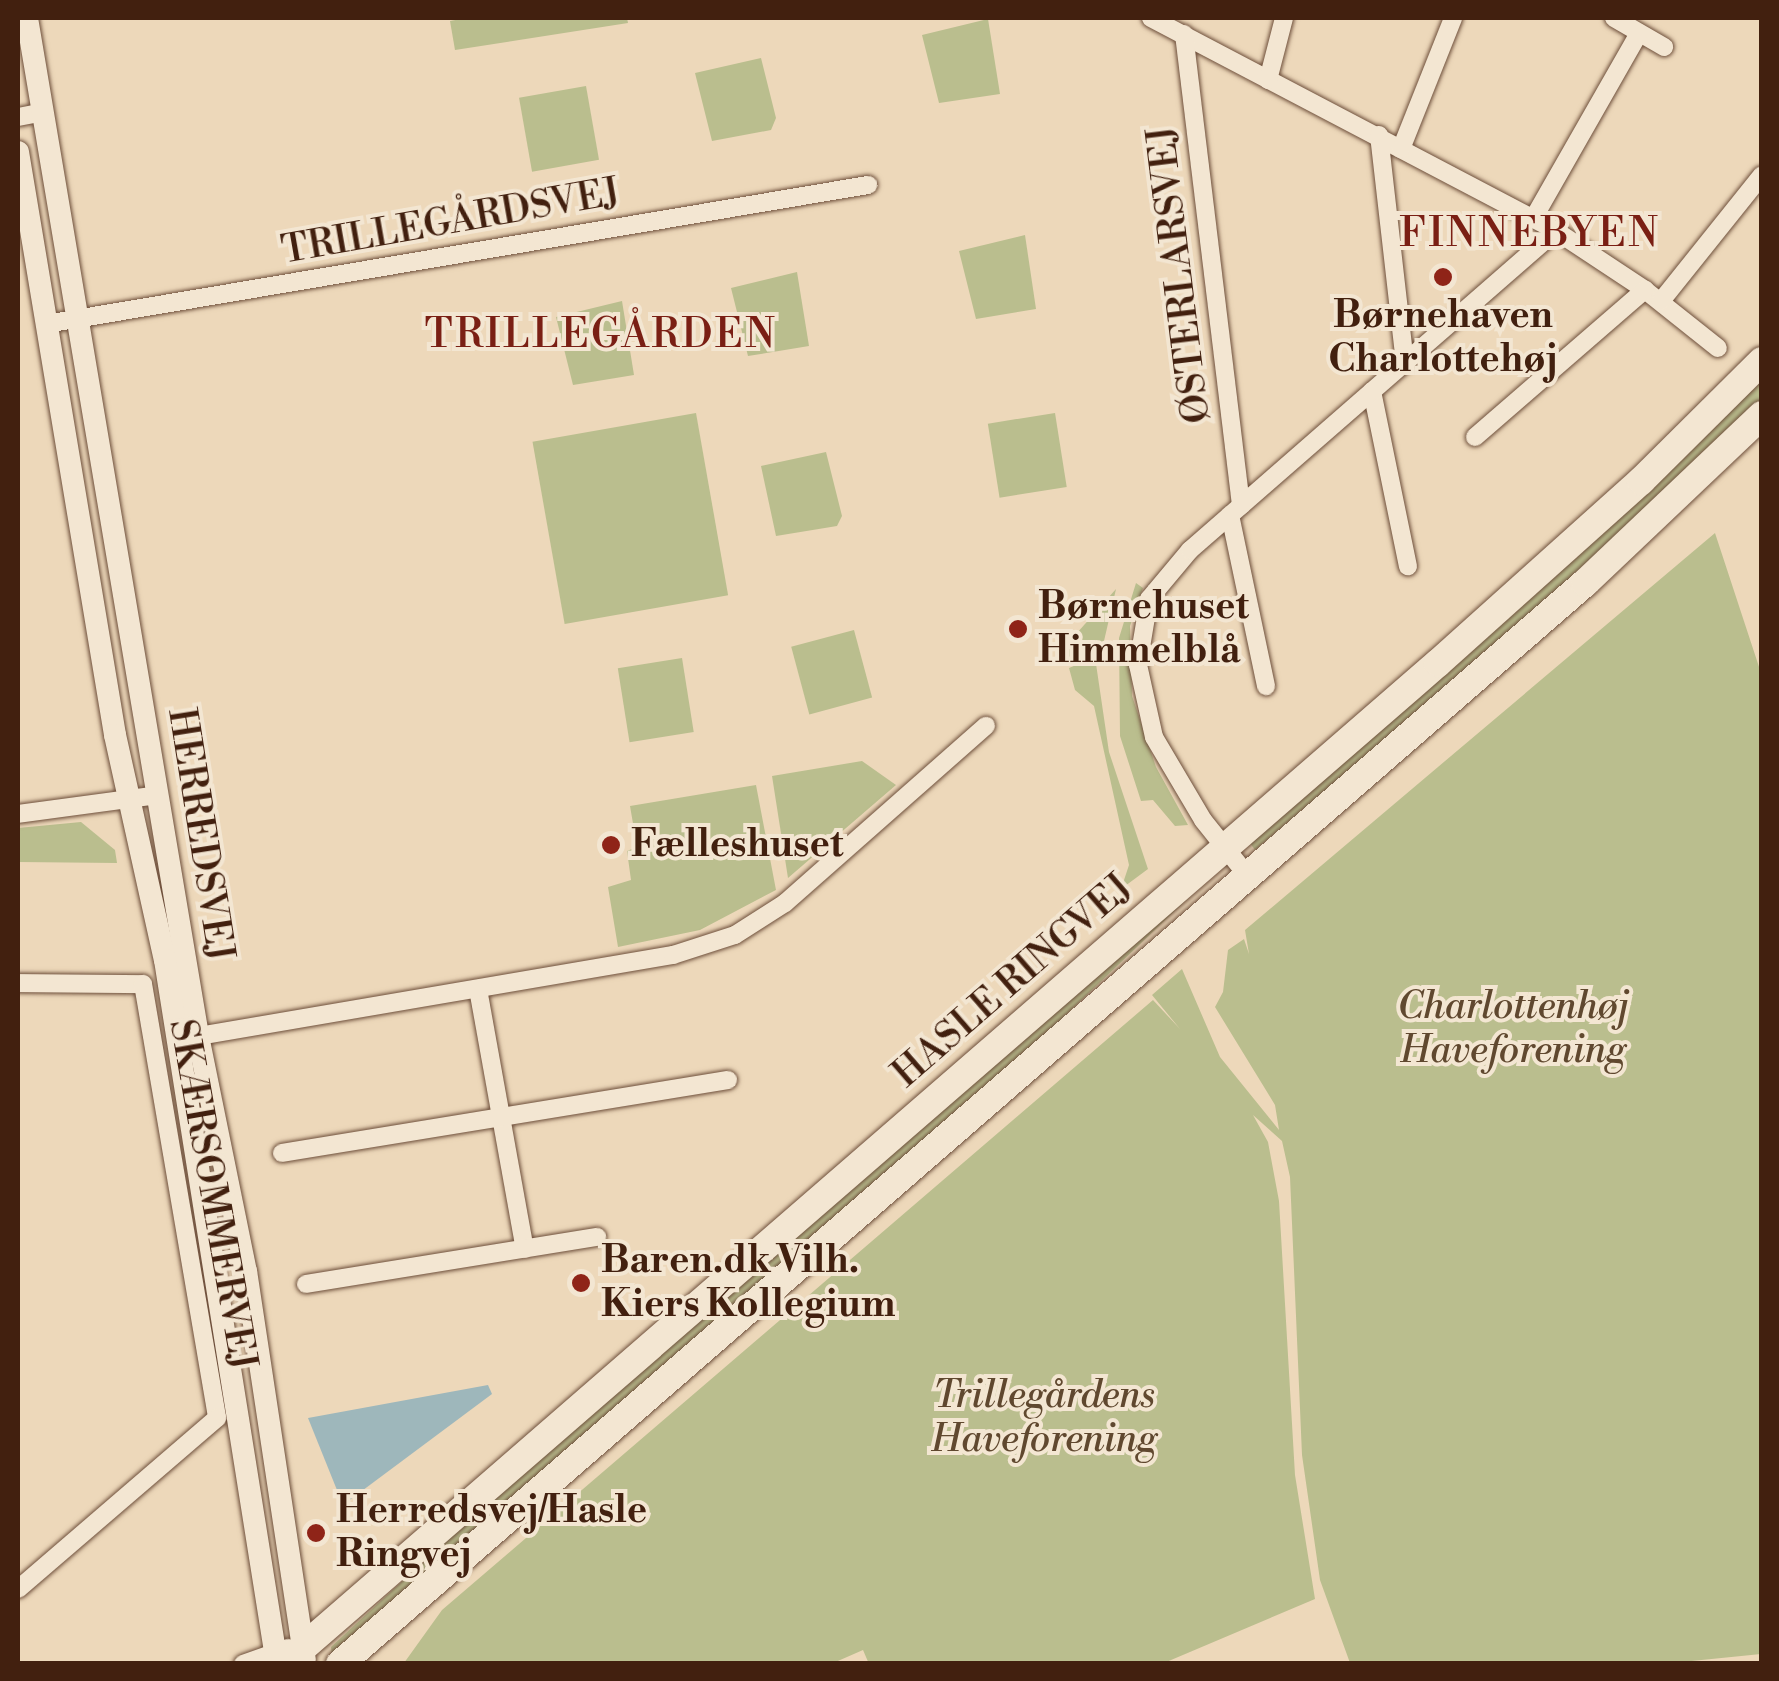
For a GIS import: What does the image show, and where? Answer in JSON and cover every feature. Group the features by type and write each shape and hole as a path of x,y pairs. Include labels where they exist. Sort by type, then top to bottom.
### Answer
{"main road":[{"name":"HASLE RINGVEJ","path":"289,1657 1560,556 1762,362"},
{"name":"HASLE RINGVEJ","path":"340,1664 1585,583 1762,415"}],"street":[{"name":"HERREDSVEJ","path":"28,18 198,1036 246,1271 289,1657"},
{"path":"1151,18 1556,231 1653,295 1718,348"},
{"path":"1268,80 1284,18"},
{"path":"1400,149 1453,18"},
{"path":"1614,18 1664,47"},
{"path":"1533,219 1640,33"},
{"name":"ØSTERLARSVEJ","path":"1184,34 1235,511 1266,686"},
{"path":"18,116 44,112"},
{"path":"1379,135 1405,363"},
{"name":"HERREDSVEJ","path":"18,152 128,801 165,960 289,1657"},
{"path":"1475,437 1653,295 1762,175"},
{"name":"TRILLEGÅRDSVEJ","path":"46,324 868,185"},
{"path":"1247,875 1224,848 1154,737 1138,665 1142,616 1159,583 1235,511 1556,231"},
{"path":"1372,391 1408,566"},
{"path":"198,1036 673,955 735,935 785,903 986,726"},
{"path":"18,814 158,794"},
{"name":"SKÆRSOMMERVEJ","path":"18,983 144,984 217,1418 18,1589"},
{"path":"478,990 525,1249"},
{"path":"282,1153 501,1122 728,1080"},
{"path":"306,1284 598,1237"},
{"name":"HASLE RINGVEJ","path":"244,1664 289,1657"}],"green space":[{"path":"627,18 628,23 455,50 450,21"},
{"path":"988,19 1000,94 939,103 922,35"},
{"path":"761,58 776,118 771,130 712,141 695,73"},
{"path":"586,86 599,160 532,172 519,98"},
{"path":"1025,235 1036,309 976,319 959,251"},
{"path":"797,272 809,346 748,356 731,288"},
{"path":"622,301 634,375 573,385 556,317"},
{"path":"1761,376 1761,400 1715,447 1575,578 1255,850 1248,840"},
{"path":"696,413 728,595 565,624 533,442"},
{"path":"1055,413 1067,487 1000,498 988,424"},
{"path":"826,452 842,516 837,526 776,536 761,466"},
{"path":"1715,533 1762,676 1761,1654 1662,1664 1350,1663 1320,1580 1302,1455 1290,1177 1282,1141 1253,1115 1268,1142 1279,1201 1295,1475 1315,1599 1164,1663 869,1664 863,1650 831,1664 404,1663 442,1610 1153,1000 1180,1029 1152,995 1182,969 1220,1057 1279,1130 1275,1105 1215,1007 1223,992 1228,950 1244,939 1249,954 1245,930"},
{"path":"1136,583 1143,588 1130,626 1132,696 1156,767 1188,825 1175,826 1153,800 1141,801 1120,736 1119,638"},
{"path":"1116,589 1104,641 1068,659 1069,642"},
{"path":"854,630 872,698 809,714 791,647"},
{"path":"1095,657 1109,752 1148,869 1121,889 1129,865 1094,706 1075,690 1069,668"},
{"path":"682,658 694,732 630,742 618,668"},
{"path":"862,761 896,785 788,878 772,776"},
{"path":"756,785 776,890 700,930 618,947 608,887 631,880 627,851 637,847 630,806"},
{"path":"81,822 115,850 117,863 18,862 18,828"},
{"path":"1201,886 1033,1046 332,1656 331,1647 449,1538"}],"water":[{"path":"488,1385 492,1394 343,1505 308,1418"}],"place":[{"name":"Børnehaven Charlottehøj","path":"1443,277"},
{"name":"Børnehuset Himmelblå","path":"1018,629"},
{"name":"Fælleshuset","path":"611,845"},
{"name":"Baren.dk Vilh. Kiers Kollegium","path":"581,1283"},
{"name":"Herredsvej/Hasle Ringvej","path":"316,1533"}],"district":[{"name":"FINNEBYEN","path":"1530,234"},
{"name":"TRILLEGÅRDEN","path":"601,335"}],"park label":[{"name":"Charlottenhøj Haveforening","path":"1513,1029"},
{"name":"Trillegårdens Haveforening","path":"1044,1418"}]}
